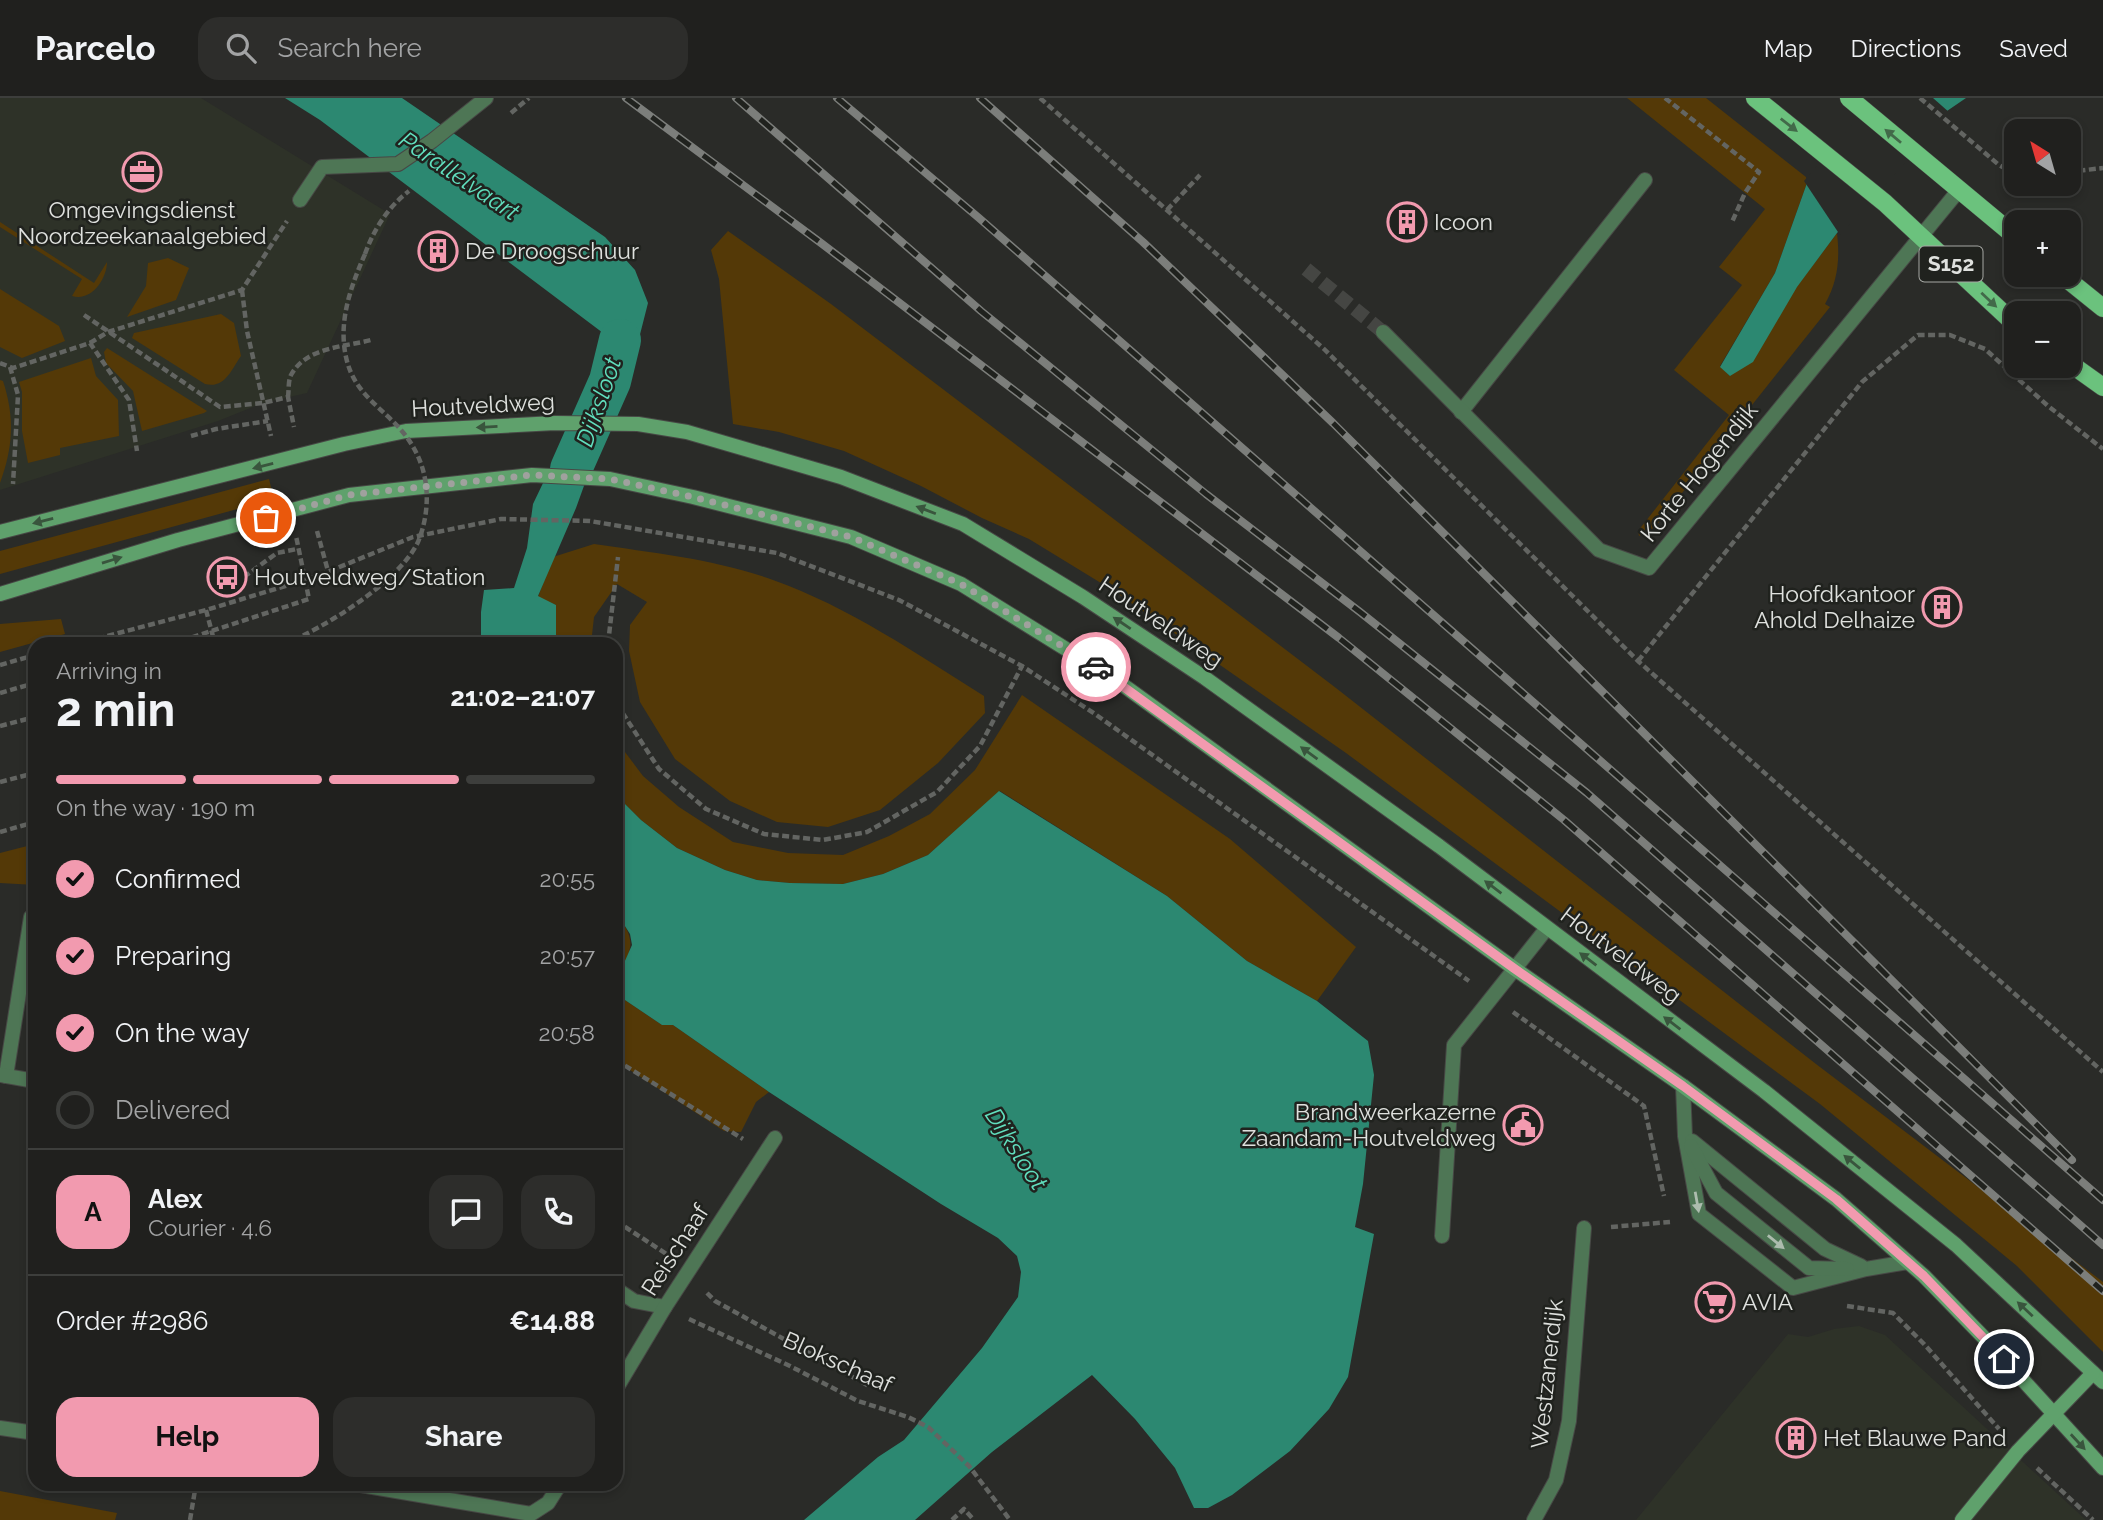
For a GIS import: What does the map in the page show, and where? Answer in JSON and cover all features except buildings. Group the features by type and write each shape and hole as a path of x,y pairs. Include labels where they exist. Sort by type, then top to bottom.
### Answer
{"main road":[{"name":"S152","path":"1755,98 1885,203 2004,314"},
{"name":"S152","path":"1855,103 2004,227"},
{"path":"2079,287 2098,300"},
{"path":"2081,371 2103,387"}],"street":[{"path":"300,200 322,167 398,164 486,98"},
{"path":"1461,412 1645,180"},
{"name":"Korte Hogendijk","path":"1382,332 1599,550 1649,568 1958,190"},
{"name":"Houtveldweg","path":"0,532 406,431 555,424 638,424 687,432 841,477 963,524 1083,597 1205,678 1439,846 1763,1091 1955,1245 2098,1377"},
{"path":"0,594 178,540 349,495 532,475 610,479 851,537 961,584 1116,680 1515,969 1683,1086 1836,1199 1908,1262 1993,1347 2103,1468"},
{"path":"1442,1236 1454,1045 1548,928"},
{"path":"28,934 3,1076 28,1080"},
{"path":"1683,1086 1685,1136 1699,1214 1793,1288 1866,1269 1908,1262"},
{"path":"1685,1136 1716,1193 1809,1268 1866,1269"},
{"path":"1685,1136 1825,1249 1866,1269"},
{"name":"Reischaaf","path":"623,1377 665,1307 775,1138"},
{"name":"Westzanerdijk","path":"1534,1520 1556,1480 1569,1421 1584,1228"},
{"path":"623,1294 634,1301 665,1307"},
{"path":"1962,1520 2018,1451 2053,1415 2098,1377"},
{"path":"0,1428 28,1432"},
{"path":"396,1491 531,1514 548,1503 556,1491"}],"path":[{"path":"1040,98 1324,349 1638,661 2103,1072"},
{"path":"1665,98 1759,172 1745,193 1732,222"},
{"path":"1920,98 2004,168"},
{"path":"2081,171 2103,168"},
{"path":"1167,210 1200,175"},
{"path":"0,363 13,368 90,343 108,332 242,290 300,200"},
{"path":"301,637 335,619 383,583 399,567 417,543 426,511 428,481 412,444 356,383 345,356 344,320 351,286 365,254"},
{"path":"84,315 220,407 263,403 288,397"},
{"path":"1638,661 1862,382 1918,335 1950,335 1985,349 2048,406 2103,449"},
{"path":"300,456 288,397 290,377 300,364 316,352 371,340"},
{"path":"90,343 128,400 137,451"},
{"path":"10,367 18,395 13,484"},
{"path":"191,436 268,421"},
{"path":"312,505 328,571"},
{"path":"104,637 206,610 328,571 413,537 501,519 590,522 777,553 899,600 1023,666 1095,714 1644,1106 1670,1222"},
{"path":"235,575 236,578 248,574 277,553 297,549"},
{"path":"609,637 618,557"},
{"path":"206,610 214,637"},
{"path":"196,637 213,632"},
{"path":"0,665 28,657"},
{"path":"623,714 659,769 705,809 764,834 822,840 867,832 937,792 980,746 1023,666"},
{"path":"0,693 28,685"},
{"path":"0,726 28,719"},
{"path":"0,782 28,775"},
{"path":"0,832 28,824"},
{"path":"623,1064 764,1154"},
{"path":"1623,1226 1670,1222 1681,1230"},
{"path":"623,1225 666,1253 715,1301 869,1386"},
{"path":"1842,1306 1853,1305 1893,1313 1924,1344 2018,1451 2093,1520"},
{"name":"Blokschaaf","path":"665,1307 858,1401 908,1417 928,1427 969,1466 1010,1520"},
{"path":"190,1520 194,1491"},
{"path":"952,1520 964,1509 974,1520"}],"shaded area":[{"path":"0,98 201,98 390,214 307,393 263,403 218,421 0,490"},
{"path":"1627,98 1706,98 1806,177 1807,183 1775,273 1720,366 1730,376 1837,233 1838,252 1835,278 1825,304 1830,307 1655,527 1639,536 1638,531 1729,415 1674,370 1742,285 1719,267 1765,209"},
{"path":"0,222 94,283 107,262 101,282 85,296 72,296 82,279 0,227"},
{"path":"728,231 831,304 1336,688 1816,1064 2103,1282 2103,1352 2017,1266 1820,1104 1346,753 1114,591 1029,539 844,451 779,432 733,424 719,279 711,250"},
{"path":"168,258 189,268 176,300 127,317 146,286 148,263"},
{"path":"0,289 59,326 65,341 22,358 0,347"},
{"path":"221,314 234,323 241,356 227,377 218,384 205,384 132,338 134,333"},
{"path":"107,348 207,411 142,431 133,391 106,363 104,352"},
{"path":"91,358 96,376 118,400 119,436 60,448 60,455 28,463 22,431 22,392 19,382"},
{"path":"0,380 3,381 7,395 11,432 8,457 0,483"},
{"path":"269,479 274,499 0,574 0,551"},
{"path":"594,544 729,567 773,580 829,604 882,632 984,696 985,713 938,763 880,810 828,827 777,822 730,801 675,759 640,702 629,651 630,625 647,602 617,584 594,617 592,637 556,637 556,605 538,597 553,557"},
{"path":"61,619 65,634 54,637 28,637 28,644 0,652 0,624"},
{"path":"1022,695 1230,839 1356,947 1317,1001 1247,961 1167,896 1000,791 928,855 883,874 843,884 757,880 725,870 677,848 623,802 623,749 643,776 679,807 733,842 788,853 843,855 889,836 930,814 975,770"},
{"path":"28,846 28,885 0,883 0,853"},
{"path":"623,923 630,940 623,967"},
{"path":"623,999 662,1025 673,1025 769,1092 756,1102 741,1132 724,1131 623,1066"},
{"path":"1859,1326 1885,1335 2086,1520 1636,1520 1788,1334 1808,1337 1834,1329"},
{"path":"0,1491 117,1513 115,1520 0,1520"}],"water":[{"name":"Parallelvaart","path":"285,98 402,98 605,237 635,270 648,303 633,362 629,361 614,398 591,388 611,339 320,120"},
{"path":"1879,98 1966,98 1947,111 1837,233 1797,287 1753,362 1730,376 1720,367 1775,273 1807,183"},
{"path":"575,416 607,422 576,508 538,596 556,605 556,637 481,637 484,590 514,588 527,548 533,504"},
{"path":"999,791 1167,896 1247,961 1317,1001 1368,1041 1374,1075 1363,1184 1355,1227 1374,1234 1348,1377 1329,1409 1290,1451 1232,1495 1208,1508 1194,1508 1175,1468 1135,1419 1092,1375 992,1452 915,1520 804,1520 878,1457 904,1440 982,1348 1018,1297 1021,1272 1017,1256 998,1238 769,1092 673,1025 662,1025 623,999 623,965 632,945 630,934 623,923 623,802 677,848 725,870 757,880 843,884 883,874 928,855"}],"pier":[{"path":"1875,98 1933,98 1950,113 1840,235 1804,181"}],"waterway":[{"name":"Dijksloot","path":"571,469 610,381 620,340"}],"tunnel":[{"path":"1306,269 1383,332"}],"railway":[{"path":"626,98 821,243 1339,638 1564,820 2103,1291"},
{"path":"736,98 981,311 1206,494 1360,612 1587,793 2103,1245"},
{"path":"837,98 979,218 2103,1200"},
{"path":"980,98 1143,242 1333,423 2072,1160"}],"way so far":[{"path":"266,518 349,495 375,492 532,475 610,479 851,537 961,584 1096,667"}],"place":[{"name":"Omgevingsdienst Noordzeekanaalgebied","path":"142,172"},
{"name":"Icoon","path":"1407,222"},
{"name":"De Droogschuur","path":"438,251"},
{"name":"Houtveldweg/Station","path":"227,577"},
{"name":"Hoofdkantoor Ahold Delhaize","path":"1942,607"},
{"name":"Brandweerkazerne Zaandam-Houtveldweg","path":"1523,1125"},
{"name":"AVIA","path":"1715,1302"},
{"name":"Het Blauwe Pand","path":"1796,1438"}],"route":[{"path":"1096,667 1515,969 1683,1086 1836,1199 1924,1276 2004,1359"}]}
